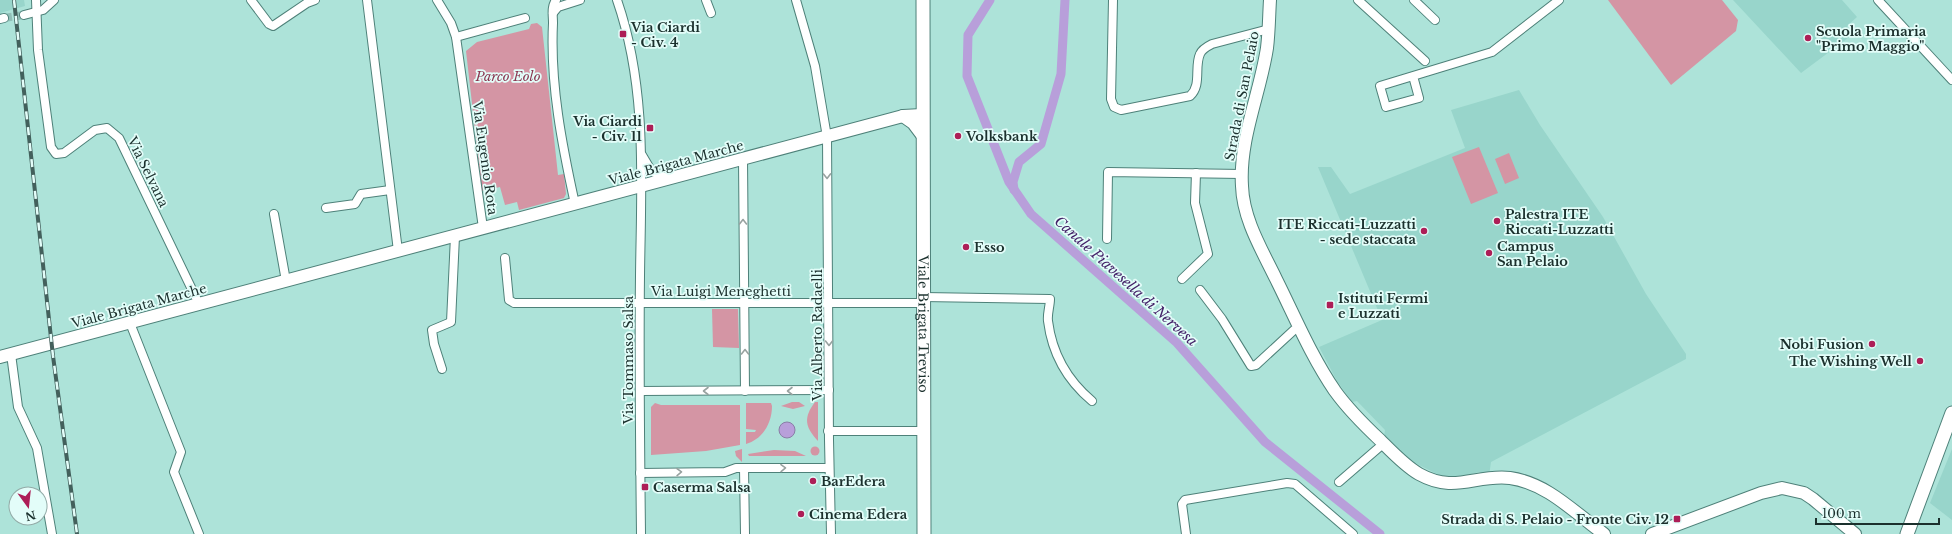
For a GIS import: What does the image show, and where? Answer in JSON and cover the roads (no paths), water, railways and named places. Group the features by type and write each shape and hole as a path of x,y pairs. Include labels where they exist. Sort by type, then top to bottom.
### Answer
{"main road":[{"name":"Viale Brigata Treviso","path":"923,0 922,135 924,534"},
{"path":"1907,534 1952,413"}],"street":[{"path":"36,0 36,13"},
{"path":"24,15 36,13 47,7 54,0"},
{"path":"251,0 272,26 307,3 316,0"},
{"path":"367,0 398,251"},
{"name":"Via Eugenio Rota","path":"437,0 451,23 456,37 483,228"},
{"path":"575,204 563,147 556,97 552,50 553,5 558,2 580,0"},
{"name":"Via Tommaso Salsa","path":"617,0 634,61 639,107 642,186 640,303 641,534"},
{"path":"706,0 711,13"},
{"name":"Via Alberto Radaelli","path":"796,0 815,66 827,137 829,304 828,431 831,534"},
{"path":"1113,0 1111,99 1114,107 1121,110 1190,96 1195,91 1200,54 1205,48 1212,44 1269,29"},
{"name":"Strada di San Pelaio","path":"1270,0 1269,29 1264,61 1246,138 1242,174 1242,197 1250,223 1320,368 1336,392 1353,413 1383,444 1419,474 1444,483 1454,484 1494,478 1508,478 1533,484 1551,494 1604,534"},
{"path":"1358,0 1425,61"},
{"path":"1414,0 1435,20"},
{"path":"1413,76 1418,98 1386,107 1380,86 1492,52 1559,0"},
{"path":"1878,0 1952,80"},
{"name":"Via Selvana","path":"36,13 38,50 51,147 56,154 64,152 95,130 107,128 118,138 199,304"},
{"path":"456,37 525,18"},
{"name":"Viale Brigata Marche","path":"6,355 903,116 922,115"},
{"path":"903,116 913,123 922,135"},
{"path":"641,153 652,172 670,179"},
{"path":"743,159 745,391"},
{"path":"1107,239 1108,172 1242,174"},
{"path":"1182,279 1208,254 1195,203 1196,173"},
{"path":"326,208 355,204 361,194 390,190"},
{"path":"274,214 286,281"},
{"path":"442,369 434,344 432,330 451,322 455,236"},
{"name":"Via Luigi Meneghetti","path":"505,258 511,302 829,304 900,303 923,300 1050,299 1048,320 1062,367 1079,390 1092,401"},
{"path":"1200,290 1222,319 1251,366 1256,365 1294,330 1300,328"},
{"path":"130,323 181,452 174,472 199,534"},
{"path":"6,355 18,407 37,448 52,534"},
{"path":"640,391 829,390"},
{"path":"828,431 924,431"},
{"path":"1339,482 1383,444"},
{"path":"640,473 725,472 744,468 829,468"},
{"path":"744,468 745,534"},
{"path":"1186,534 1182,504 1184,500 1287,483 1295,484 1353,534"},
{"path":"1652,534 1761,493 1782,488 1804,493 1855,534"}],"waterway":[{"name":"Canale Piavesella di Nervesa","path":"990,0 968,35 967,76 1009,182 1031,214 1177,343 1265,442 1380,534"},
{"name":"Canale Piavesella di Nervesa","path":"1014,190 1013,182 1019,162 1041,144 1061,74 1065,0"}],"tunnel":[{"path":"4,18 24,15"}],"railway":[{"path":"14,0 53,356 77,534"}],"place":[{"name":"Via Ciardi - Civ. 4","path":"623,34"},
{"name":"Scuola Primaria \"Primo Maggio\"","path":"1808,38"},
{"name":"Via Ciardi - Civ. 11","path":"650,128"},
{"name":"Volksbank","path":"958,136"},
{"name":"Palestra ITE Riccati-Luzzatti","path":"1497,221"},
{"name":"ITE Riccati-Luzzatti - sede staccata","path":"1424,231"},
{"name":"Esso","path":"966,247"},
{"name":"Campus San Pelaio","path":"1489,253"},
{"name":"Istituti Fermi e Luzzati","path":"1330,305"},
{"name":"Nobi Fusion","path":"1872,344"},
{"name":"The Wishing Well","path":"1920,361"},
{"name":"BarEdera","path":"813,481"},
{"name":"Caserma Salsa","path":"645,487"},
{"name":"Cinema Edera","path":"801,514"},
{"name":"Strada di S. Pelaio - Fronte Civ. 12","path":"1677,519"}],"park label":[{"name":"Parco Eolo","path":"508,76"}]}
